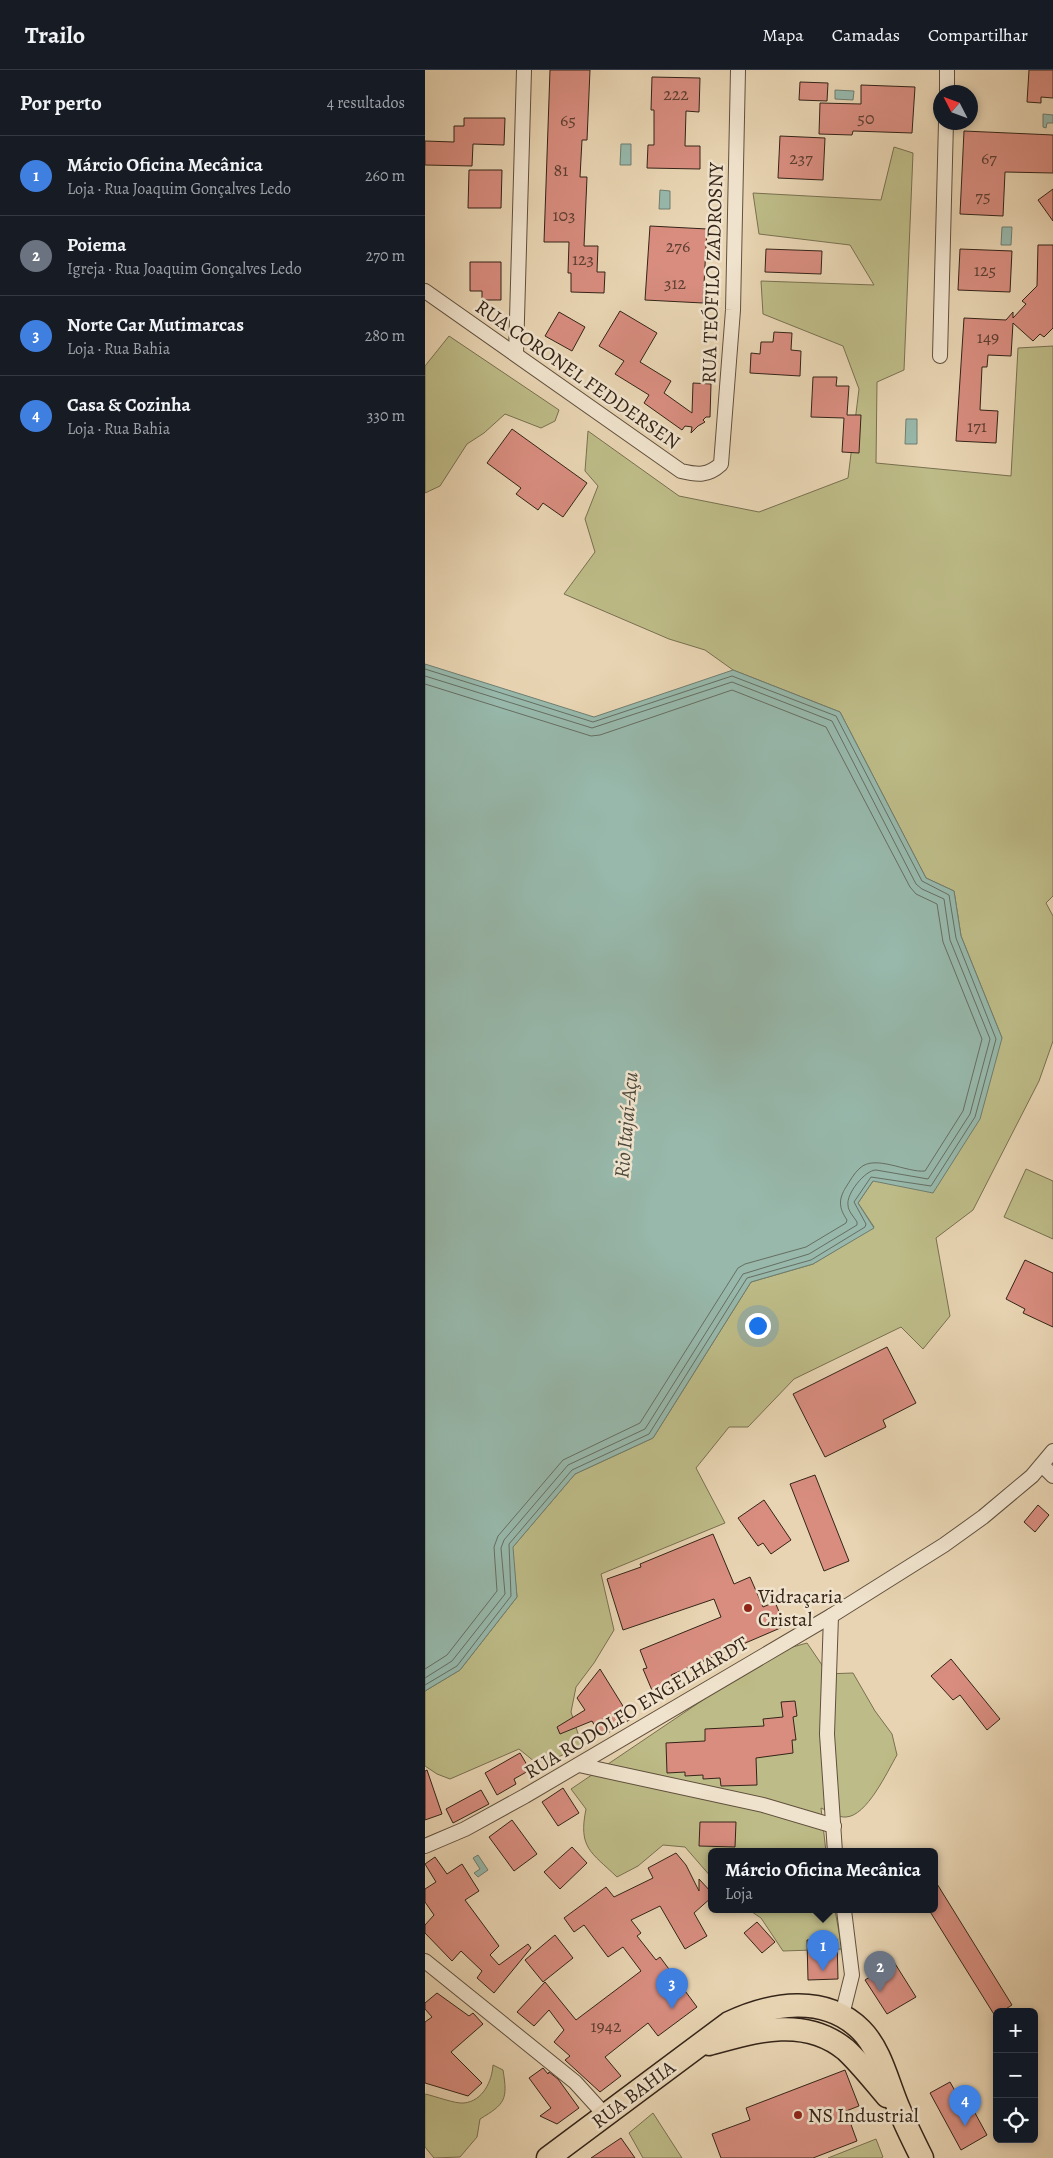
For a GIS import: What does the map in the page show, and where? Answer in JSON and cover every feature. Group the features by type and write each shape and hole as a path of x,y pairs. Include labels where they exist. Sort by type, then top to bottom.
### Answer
{"main road":[{"name":"RUA BAHIA","path":"548,2158 729,2023 748,2014 775,2006 798,2005 815,2007 842,2015 862,2031 876,2053 899,2110 922,2158"},
{"path":"808,2030 842,2015 854,2058"},
{"name":"RUA BAHIA","path":"694,2048 747,2034 778,2029 808,2030 832,2042 854,2058 899,2110"}],"street":[{"path":"516,354 524,70"},
{"name":"RUA TEÓFILO ZADROSNY","path":"712,472 721,464 733,310 738,70"},
{"path":"947,70 947,85"},
{"path":"941,356 946,130"},
{"name":"RUA CORONEL FEDDERSEN","path":"425,291 681,471 698,475 712,472"},
{"name":"RUA RODOLFO ENGELHARDT","path":"425,1846 465,1829 579,1765 831,1616 944,1546 983,1517 1042,1465 1053,1451"},
{"path":"1042,1465 1053,1476"},
{"path":"831,1616 827,1734 835,1848"},
{"path":"579,1765 763,1805 833,1826"},
{"path":"842,2015 852,1975 844,1913"},
{"path":"425,1962 575,2082 605,2115"}],"shaded area":[{"path":"894,147 913,153 904,370 877,382 876,463 1011,476 1018,348 1053,346 1053,896 1046,903 1053,916 1053,1041 1039,1081 973,1210 936,1238 950,1316 923,1349 901,1327 794,1379 748,1427 729,1427 696,1468 725,1523 601,1574 614,1630 594,1663 576,1687 571,1712 582,1746 558,1757 535,1762 519,1749 450,1779 437,1774 425,1766 425,1691 460,1670 517,1597 512,1548 575,1474 653,1438 751,1282 813,1264 874,1227 858,1203 873,1181 1002,1038 961,936 954,891 926,878 840,712 733,670 705,650 669,639 564,594 595,552 585,519 598,486 585,471 588,431 679,496 759,512 848,478 859,389 843,346 763,314 761,281 874,285 850,245 759,234 753,193 881,200"},
{"path":"449,336 559,410 555,421 541,428 505,414 484,433 467,444 440,486 425,493 425,366"},
{"path":"1026,1169 1053,1181 1053,1239 1004,1217"},
{"path":"807,1643 822,1665 824,1674 853,1673 875,1711 892,1734 897,1755 876,1792 854,1815 843,1817 821,1808 826,1848 708,1848 708,1873 685,1847 663,1845 638,1866 617,1877 594,1855 585,1841 584,1822 586,1809 571,1789 734,1679 789,1648"},
{"path":"754,1913 836,1913 842,1949 783,1951 761,1918"},
{"path":"493,2065 503,2070 505,2095 500,2105 480,2119 477,2137 460,2157 434,2158 425,2147 425,2094 456,2102 464,2103 471,2101 485,2089 491,2077"},
{"path":"653,2113 682,2158 643,2158 629,2133"},
{"path":"876,2139 883,2157 881,2158 828,2158"}],"water":[{"path":"835,90 854,91 853,100 835,99"},
{"path":"1043,114 1053,115 1053,123 1047,123 1046,128 1043,127"},
{"path":"621,144 631,144 631,165 620,165"},
{"path":"660,190 670,191 670,209 659,209"},
{"path":"1002,227 1012,227 1011,245 1001,245"},
{"path":"906,419 917,419 917,444 905,444"},
{"name":"Rio Itajaí-Açu","path":"425,664 594,717 733,670 840,712 926,878 954,891 961,936 1002,1038 980,1119 933,1193 873,1181 858,1203 874,1228 813,1264 751,1282 653,1438 575,1474 513,1547 517,1597 460,1670 425,1691"},
{"path":"478,1855 488,1870 478,1877 474,1873 480,1869 473,1858"}],"building":[{"path":"550,70 590,70 587,140 582,140 580,177 587,177 584,246 598,246 597,272 605,272 604,293 571,292 571,273 568,273 569,242 544,242"},
{"path":"1029,70 1053,70 1053,98 1041,97 1041,103 1027,102"},
{"path":"652,77 700,78 699,112 686,111 685,146 700,146 700,169 647,168 648,145 654,145 654,110 651,110"},
{"path":"800,82 828,83 827,101 799,100"},
{"path":"861,85 915,87 912,133 853,131 852,135 819,134 820,103 861,104"},
{"path":"464,118 505,118 504,145 473,144 472,166 425,165 425,141 454,142 454,126 464,126"},
{"path":"964,131 1053,135 1053,173 1005,172 1003,216 960,214"},
{"path":"780,136 825,138 823,180 778,178"},
{"path":"469,170 502,170 501,208 468,208"},
{"path":"1053,189 1053,221 1038,200"},
{"path":"650,226 707,229 703,303 645,300"},
{"path":"1038,245 1053,245 1053,328 1044,337 1040,334 1033,341 1013,323 1011,356 988,355 987,367 982,367 980,410 998,411 996,443 956,441 964,318 1006,320 1013,312 1013,318 1026,304 1022,301 1037,286"},
{"path":"766,249 822,251 821,274 765,272"},
{"path":"960,249 1012,251 1010,292 958,290"},
{"path":"470,262 501,262 501,300 482,300 482,291 470,291"},
{"path":"620,311 657,333 640,362 671,381 664,393 692,413 693,383 711,384 710,417 706,417 703,420 705,422 691,433 692,427 685,426 682,430 644,403 649,395 615,374 624,361 599,346"},
{"path":"559,312 585,327 572,351 545,336"},
{"path":"774,332 792,333 791,350 801,351 800,376 750,373 751,353 760,354 761,342 773,342"},
{"path":"813,377 837,377 836,386 849,386 847,415 861,415 859,453 842,452 844,418 811,417"},
{"path":"512,429 587,483 563,517 543,503 538,510 516,494 521,488 487,463"},
{"path":"1025,1260 1053,1273 1053,1327 1023,1313 1025,1309 1006,1299"},
{"path":"887,1347 916,1403 883,1420 886,1427 825,1457 793,1394"},
{"path":"815,1475 849,1561 824,1571 790,1484"},
{"path":"764,1500 791,1540 771,1554 763,1543 758,1546 738,1518"},
{"path":"1038,1505 1049,1515 1035,1532 1024,1522"},
{"path":"713,1534 734,1584 750,1577 763,1607 775,1602 785,1626 671,1675 675,1685 654,1695 643,1669 647,1668 640,1650 721,1617 714,1599 623,1630 607,1579 641,1567 640,1564"},
{"path":"951,1659 1000,1719 987,1730 960,1695 953,1700 931,1676"},
{"path":"600,1669 631,1719 601,1737 592,1721 560,1734 557,1727 585,1710 577,1698"},
{"path":"795,1701 797,1716 793,1717 796,1740 792,1740 793,1753 756,1758 757,1785 721,1786 720,1778 703,1779 703,1775 685,1776 685,1772 667,1773 666,1743 705,1741 705,1729 764,1726 763,1719 783,1717 781,1702"},
{"path":"520,1753 530,1770 514,1779 516,1784 497,1795 485,1773"},
{"path":"427,1770 442,1814 425,1820 425,1771"},
{"path":"563,1788 579,1813 558,1826 542,1802"},
{"path":"481,1790 489,1804 453,1823 446,1809"},
{"path":"512,1820 537,1854 514,1871 489,1837"},
{"path":"700,1822 736,1822 735,1847 699,1846"},
{"path":"572,1847 587,1863 560,1889 544,1872"},
{"path":"676,1853 686,1865 699,1891 699,1879 708,1889 708,1901 694,1913 707,1936 685,1949 660,1906 631,1920 641,1933 637,1936 656,1960 660,1957 697,2007 658,2036 648,2023 605,2057 621,2076 600,2092 565,2060 570,2056 554,2042 564,2030 549,2010 534,2026 517,2012 545,1982 576,2020 641,1971 623,1947 608,1957 584,1925 574,1932 564,1918 606,1887 614,1897 653,1878 648,1868"},
{"path":"435,1857 447,1874 462,1864 479,1891 465,1900 499,1946 490,1955 499,1965 528,1944 531,1948 494,1993 477,1978 482,1971 461,1951 452,1961 425,1933 425,1925 434,1915 425,1902 425,1889 436,1882 425,1864"},
{"path":"938,1885 1012,2005 1007,2008 993,2008 993,2013 931,1913 938,1913"},
{"path":"757,1922 775,1942 762,1953 744,1933"},
{"path":"555,1935 573,1958 543,1982 525,1960"},
{"path":"837,1939 838,1979 808,1980 807,1940"},
{"path":"894,1962 916,1997 887,2014 865,1980"},
{"path":"437,1993 469,2016 473,2013 483,2024 451,2052 482,2083 468,2096 425,2083 425,2022 432,2017 425,2009 425,2003"},
{"path":"543,2068 548,2074 549,2072 558,2079 579,2108 557,2124 540,2116 551,2108 529,2078"},
{"name":"NS Industrial","path":"845,2070 859,2106 846,2111 857,2141 813,2158 721,2158 712,2134 750,2120 746,2108"},
{"path":"950,2082 963,2105 969,2102 987,2135 961,2150 930,2093"},
{"path":"621,2138 635,2158 591,2158"}],"place":[{"name":"Vidraçaria Cristal","path":"748,1608"},
{"name":"Márcio Oficina Mecânica","path":"823,1971"},
{"name":"Poiema","path":"880,1992"},
{"name":"Norte Car Mutimarcas","path":"672,2009"},
{"name":"NS Industrial","path":"798,2115"},
{"name":"Casa & Cozinha","path":"965,2126"}]}
